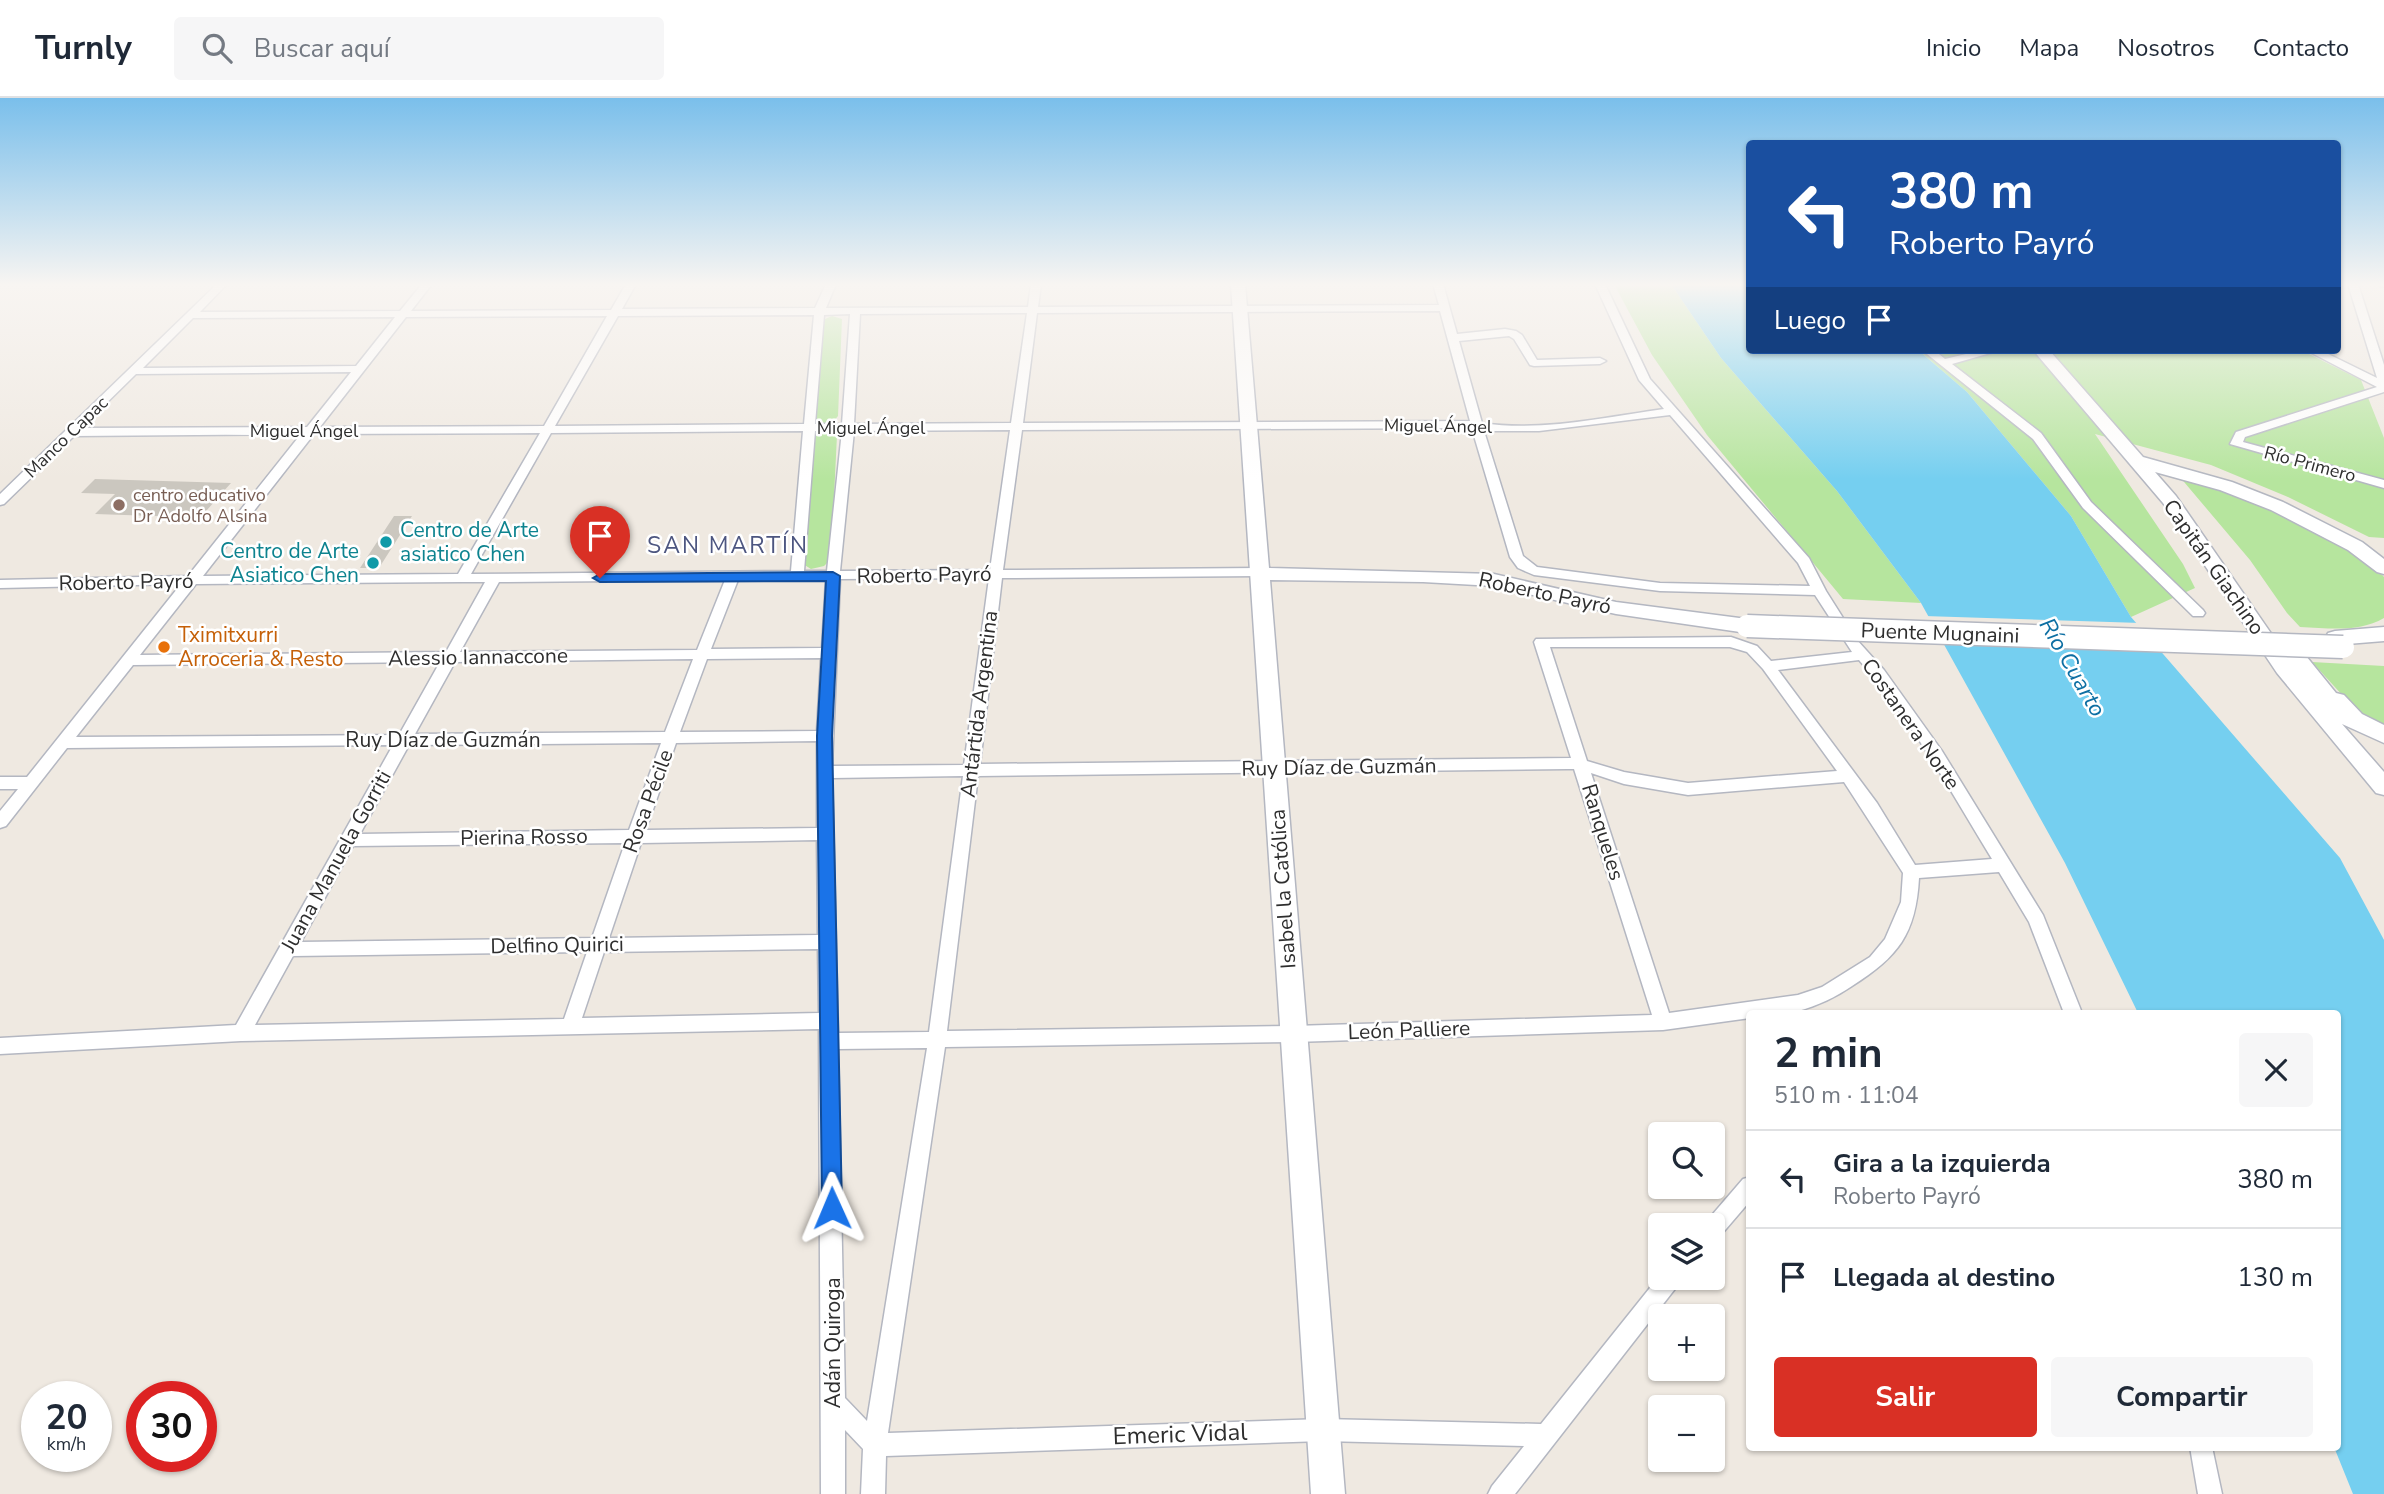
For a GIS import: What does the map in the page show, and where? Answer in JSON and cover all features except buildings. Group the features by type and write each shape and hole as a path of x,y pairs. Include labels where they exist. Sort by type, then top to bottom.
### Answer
{"main road":[{"name":"Isabel la Católica","path":"1243,349 1328,1494"},
{"name":"Capitán Giachino","path":"2045,354 2196,513 2269,622 2381,770"},
{"name":"Capitán Giachino","path":"2056,354 2127,433 2252,621 2311,703 2381,770"},
{"path":"2144,461 2169,463 2256,491 2314,515 2384,553"},
{"path":"2144,461 2226,486 2277,506 2355,546 2384,568"},
{"name":"Roberto Payró","path":"1259,572 1280,576 1423,576 1494,580 1616,608 1745,621"},
{"name":"Puente Mugnaini","path":"1745,621 2339,643"},
{"path":"2339,643 2384,634"},
{"path":"2339,643 2384,651"},
{"path":"2304,668 2354,719 2384,735"}],"street":[{"name":"Manco Capac","path":"0,501 156,349"},
{"path":"0,822 375,349"},
{"path":"462,578 593,349"},
{"path":"797,576 816,349"},
{"name":"Adán Quiroga","path":"833,1494 830,1041 824,736 833,576 848,428 853,349"},
{"name":"Antártida Argentina","path":"937,1041 1027,349"},
{"path":"1456,349 1517,557 1524,565 1534,571 1660,587 1819,591"},
{"path":"1525,349 1534,363 1600,361"},
{"name":"Costanera Norte","path":"1631,349 1645,380 1670,412 1804,561 1819,591 1852,643 1864,655 1937,755 2037,920 2072,1010"},
{"path":"2373,349 2384,385"},
{"path":"1932,354 2002,405 2036,435 2050,450 2095,513 2198,613"},
{"path":"1943,363 1980,354"},
{"path":"2319,354 2384,385"},
{"path":"133,371 359,369"},
{"name":"Río Primero","path":"2384,385 2240,435 2236,444 2384,484"},
{"name":"Miguel Ángel","path":"71,432 1463,424 1477,427 1557,425 1670,412"},
{"name":"Roberto Payró","path":"0,584 191,580 1259,572"},
{"name":"Rosa Pécile","path":"570,1027 635,835 701,654 733,577"},
{"name":"Juana Manuela Gorriti","path":"241,1033 494,578"},
{"name":"Ranqueles","path":"1663,1022 1583,765 1541,642 1731,642 1752,649 1768,666"},
{"name":"Alessio Iannaccone","path":"129,660 828,653"},
{"path":"1864,655 1768,666 1849,776 1911,872 2004,865"},
{"name":"Ruy Díaz de Guzmán","path":"63,743 824,736"},
{"name":"Ruy Díaz de Guzmán","path":"825,772 1583,765 1624,778 1688,789 1849,776"},
{"path":"0,783 31,783"},
{"name":"Pierina Rosso","path":"349,840 826,834"},
{"name":"León Palliere","path":"1749,1010 1799,1003 1828,992 1875,962 1891,944 1902,924 1909,902 1911,872"},
{"name":"Delfino Quirici","path":"288,949 826,942"},
{"name":"León Palliere","path":"830,1041 1294,1034 1663,1022 1746,1010"},
{"path":"0,1046 241,1033 829,1021"},
{"path":"873,1494 875,1445 937,1041"},
{"path":"1725,1215 1746,1191"},
{"path":"1500,1494 1661,1290"},
{"path":"834,1402 875,1445"},
{"name":"Emeric Vidal","path":"875,1445 1323,1430 1544,1435"},
{"path":"2202,1451 2210,1494"}],"green space":[{"path":"820,349 841,349 838,416 832,423 820,425 814,421"},
{"path":"1649,349 1715,349 1837,491 1921,603 1843,599 1707,435"},
{"path":"1923,354 2309,354 2361,380 2384,438 2384,538 2369,537 2288,497 2211,465 2095,434 2183,564 2195,588 2131,617 2071,516 1967,392"},
{"path":"830,432 837,435 831,559 824,566 811,569 803,564 815,436"},
{"path":"2179,476 2280,515 2376,568 2384,577 2384,618 2354,628 2300,627 2250,560"},
{"path":"2312,662 2384,666 2384,730 2365,720"}],"water":[{"name":"Río Cuarto","path":"1715,349 1746,349 1746,354 1923,354 1967,392 2071,516 2131,617 2340,858 2384,940 2384,1494 2353,1494 2336,1451 2341,1451 2341,1010 2137,1010 2065,863 1921,603 1837,491"}],"pier":[{"path":"1924,616 2141,623 2162,648 1937,640"}],"place":[{"name":"centro educativo Dr Adolfo Alsina","path":"119,505"},
{"name":"Centro de Arte asiatico Chen","path":"386,542"},
{"name":"Centro de Arte Asiatico Chen","path":"373,563"},
{"name":"Tximitxurri Arroceria & Resto","path":"164,647"}],"district":[{"name":"SAN MARTÍN","path":"728,545"}],"route":[{"path":"600,578 833,576 824,736 832,1208"}]}
